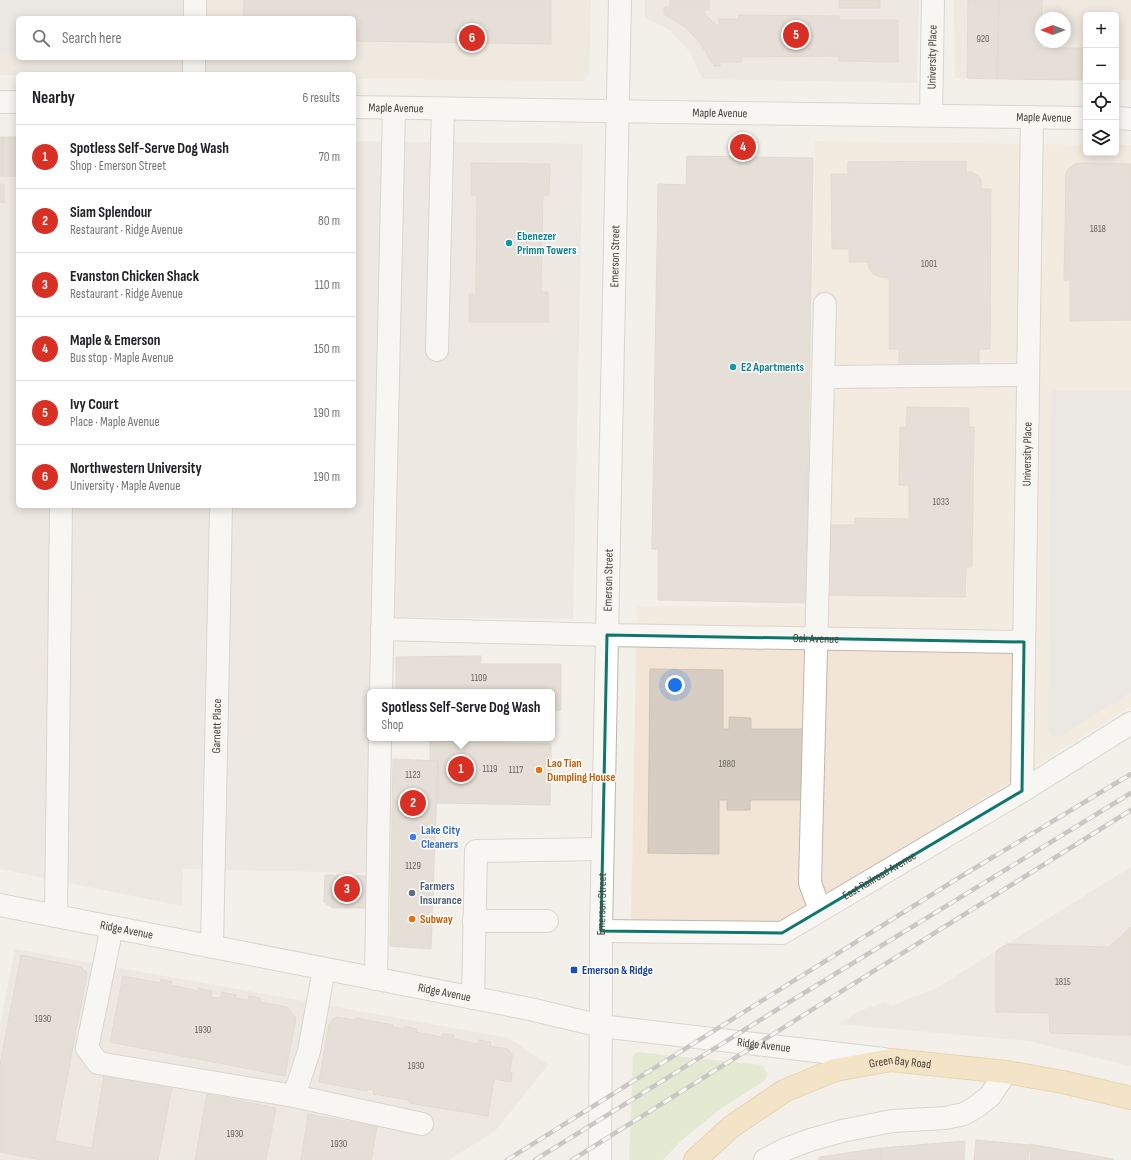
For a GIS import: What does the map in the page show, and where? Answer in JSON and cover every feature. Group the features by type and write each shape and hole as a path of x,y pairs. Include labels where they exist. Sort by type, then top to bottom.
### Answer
{"main road":[{"name":"Green Bay Road","path":"694,1160 731,1127 784,1091 835,1070 891,1060 1006,1072 1063,1082 1131,1098"}],"street":[{"path":"195,0 195,16"},
{"name":"Emerson Street","path":"600,1160 600,931 620,0"},
{"name":"University Place","path":"931,115 933,0"},
{"path":"194,60 194,72"},
{"path":"0,102 16,102"},
{"name":"Maple Avenue","path":"356,107 1083,118"},
{"path":"381,689 394,108"},
{"path":"437,350 443,109"},
{"name":"University Place","path":"1022,791 1032,117"},
{"path":"1119,118 1131,118"},
{"path":"820,910 810,883 825,304"},
{"path":"824,377 1028,375"},
{"path":"56,916 61,508"},
{"name":"Garnett Place","path":"212,947 220,508"},
{"name":"Oak Avenue","path":"382,629 607,635 1024,642"},
{"name":"East Railroad Avenue","path":"600,931 782,933 1022,791 1131,723"},
{"path":"376,979 380,741"},
{"path":"472,998 476,850 602,849"},
{"name":"Ridge Avenue","path":"0,905 530,1009 600,1026 891,1060"},
{"path":"474,920 546,921"},
{"path":"112,927 87,1048 98,1063 294,1096 422,1124"},
{"path":"294,1096 309,1051 324,969"},
{"path":"765,1160 792,1146 842,1131 892,1121 945,1118 964,1114 990,1096 1006,1072"}],"highlighted area":[{"path":"607,635 1024,642 1022,791 782,933 601,931"}],"shaded area":[{"path":"0,0 591,0 589,75 584,81 356,79 356,72 16,72 16,75 0,75"},
{"path":"0,0 204,0 204,16 16,16 16,52 0,52"},
{"path":"645,0 919,0 917,83 702,79 690,52 670,30 645,17"},
{"path":"954,0 1131,0 1131,80 1119,80 1119,12 1083,12 1083,80 955,78"},
{"path":"0,136 16,136 16,508 356,508 356,141 583,144 573,619 376,617 375,689 367,689 367,741 371,741 373,873 183,869 182,906 0,869"},
{"path":"815,141 1083,145 1083,156 1119,156 1119,145 1131,145 1131,706 786,922 631,921 637,606 807,607"},
{"path":"1051,390 1131,390 1131,692 1061,736 1055,737 1050,735 1048,730"},
{"path":"1131,867 1131,1066 1029,1041 838,1024 862,1010 885,1002 891,1006 935,989"},
{"path":"15,949 509,1038 548,1065 496,1130 449,1160 0,1160 0,1026"}],"green space":[{"path":"637,1052 762,1065 768,1074 764,1081 719,1110 682,1140 663,1160 629,1160 633,1056"}],"building":[{"path":"244,0 551,0 551,44 356,41 356,16 243,16"},
{"path":"670,0 709,0 709,10 704,10 704,13 716,25 720,25 718,19 738,19 738,15 839,16 839,20 898,20 898,62 839,61 839,56 741,57 741,62 720,62 720,66 714,66 701,44 685,27 664,14 664,7 670,7"},
{"path":"839,0 880,0 880,8 839,8"},
{"path":"968,0 999,0 997,79 967,78"},
{"path":"999,0 1042,0 1042,12 1035,12 1035,48 1083,48 1082,80 997,79"},
{"path":"0,137 3,137 3,176 0,176"},
{"path":"3,137 16,137 16,176 3,176"},
{"name":"E2 Apartments","path":"687,156 813,158 806,603 658,600 658,549 652,549 658,184 686,185"},
{"path":"966,161 966,172 971,172 979,176 981,180 981,189 991,189 990,349 979,349 979,369 899,370 899,349 889,349 889,278 880,277 873,274 868,266 868,262 849,262 849,249 832,249 831,174 848,174 848,162"},
{"name":"Ebenezer Primm Towers","path":"471,163 550,164 549,195 543,195 541,292 548,292 548,322 469,322 469,294 476,294 477,195 471,195"},
{"path":"1075,164 1131,164 1131,320 1070,321 1070,280 1064,280 1066,173 1069,168"},
{"path":"0,184 4,184 4,203 0,202"},
{"path":"907,407 969,408 969,427 974,427 972,567 966,567 965,597 828,595 830,525 855,525 855,518 909,519 909,485 899,485 900,427 906,427"},
{"path":"481,656 481,664 561,664 561,710 555,710 555,689 396,689 396,657"},
{"path":"650,669 723,670 723,729 729,729 729,717 751,718 751,729 805,729 804,800 750,800 750,810 727,810 727,800 719,800 719,854 648,853"},
{"path":"430,741 551,744 550,805 437,803 438,761 430,761"},
{"path":"393,759 438,761 431,949 390,946"},
{"path":"325,875 370,876 369,908 333,908 324,902"},
{"path":"1131,927 1131,1035 1050,1033 1049,1013 996,1012 996,951 1007,944 1109,947"},
{"path":"21,955 81,967 87,973 55,1141 92,1148 104,1074 172,1087 158,1160 41,1160 0,1152 0,1065"},
{"path":"123,976 160,983 161,979 172,982 171,985 198,991 198,988 212,991 211,997 220,998 222,992 236,995 235,998 248,1000 249,996 260,998 260,1002 287,1007 296,1018 285,1076 110,1042"},
{"path":"336,1017 355,1020 356,1018 393,1025 393,1027 404,1029 405,1026 417,1029 416,1032 441,1037 442,1034 454,1035 453,1039 478,1044 479,1040 491,1042 490,1046 508,1049 512,1054 510,1072 512,1072 511,1082 494,1079 488,1116 409,1103 409,1100 373,1094 374,1090 367,1089 367,1091 319,1082 329,1025"},
{"path":"207,1094 276,1108 266,1160 195,1160"},
{"path":"308,1114 377,1127 371,1160 301,1160"},
{"path":"976,1140 1029,1145 1028,1160 974,1160"},
{"path":"965,1141 964,1160 881,1160 881,1148"},
{"path":"1030,1144 1113,1159 1113,1160 1030,1160"},
{"path":"881,1148 881,1160 819,1160 819,1157"}],"railway":[{"path":"507,1160 960,877 1131,774"},
{"path":"535,1160 786,1004 1131,793"},
{"path":"572,1160 1131,810"}],"place":[{"name":"Ivy Court","path":"796,35"},
{"name":"Northwestern University","path":"472,38"},
{"name":"Maple & Emerson","path":"743,147"},
{"name":"Ebenezer Primm Towers","path":"509,243"},
{"name":"E2 Apartments","path":"733,367"},
{"name":"Spotless Self-Serve Dog Wash","path":"461,769"},
{"name":"Lao Tian Dumpling House","path":"539,770"},
{"name":"Siam Splendour","path":"413,803"},
{"name":"Lake City Cleaners","path":"413,837"},
{"name":"Evanston Chicken Shack","path":"347,889"},
{"name":"Farmers Insurance","path":"412,893"},
{"name":"Subway","path":"412,919"},
{"name":"Emerson & Ridge","path":"574,970"}]}
